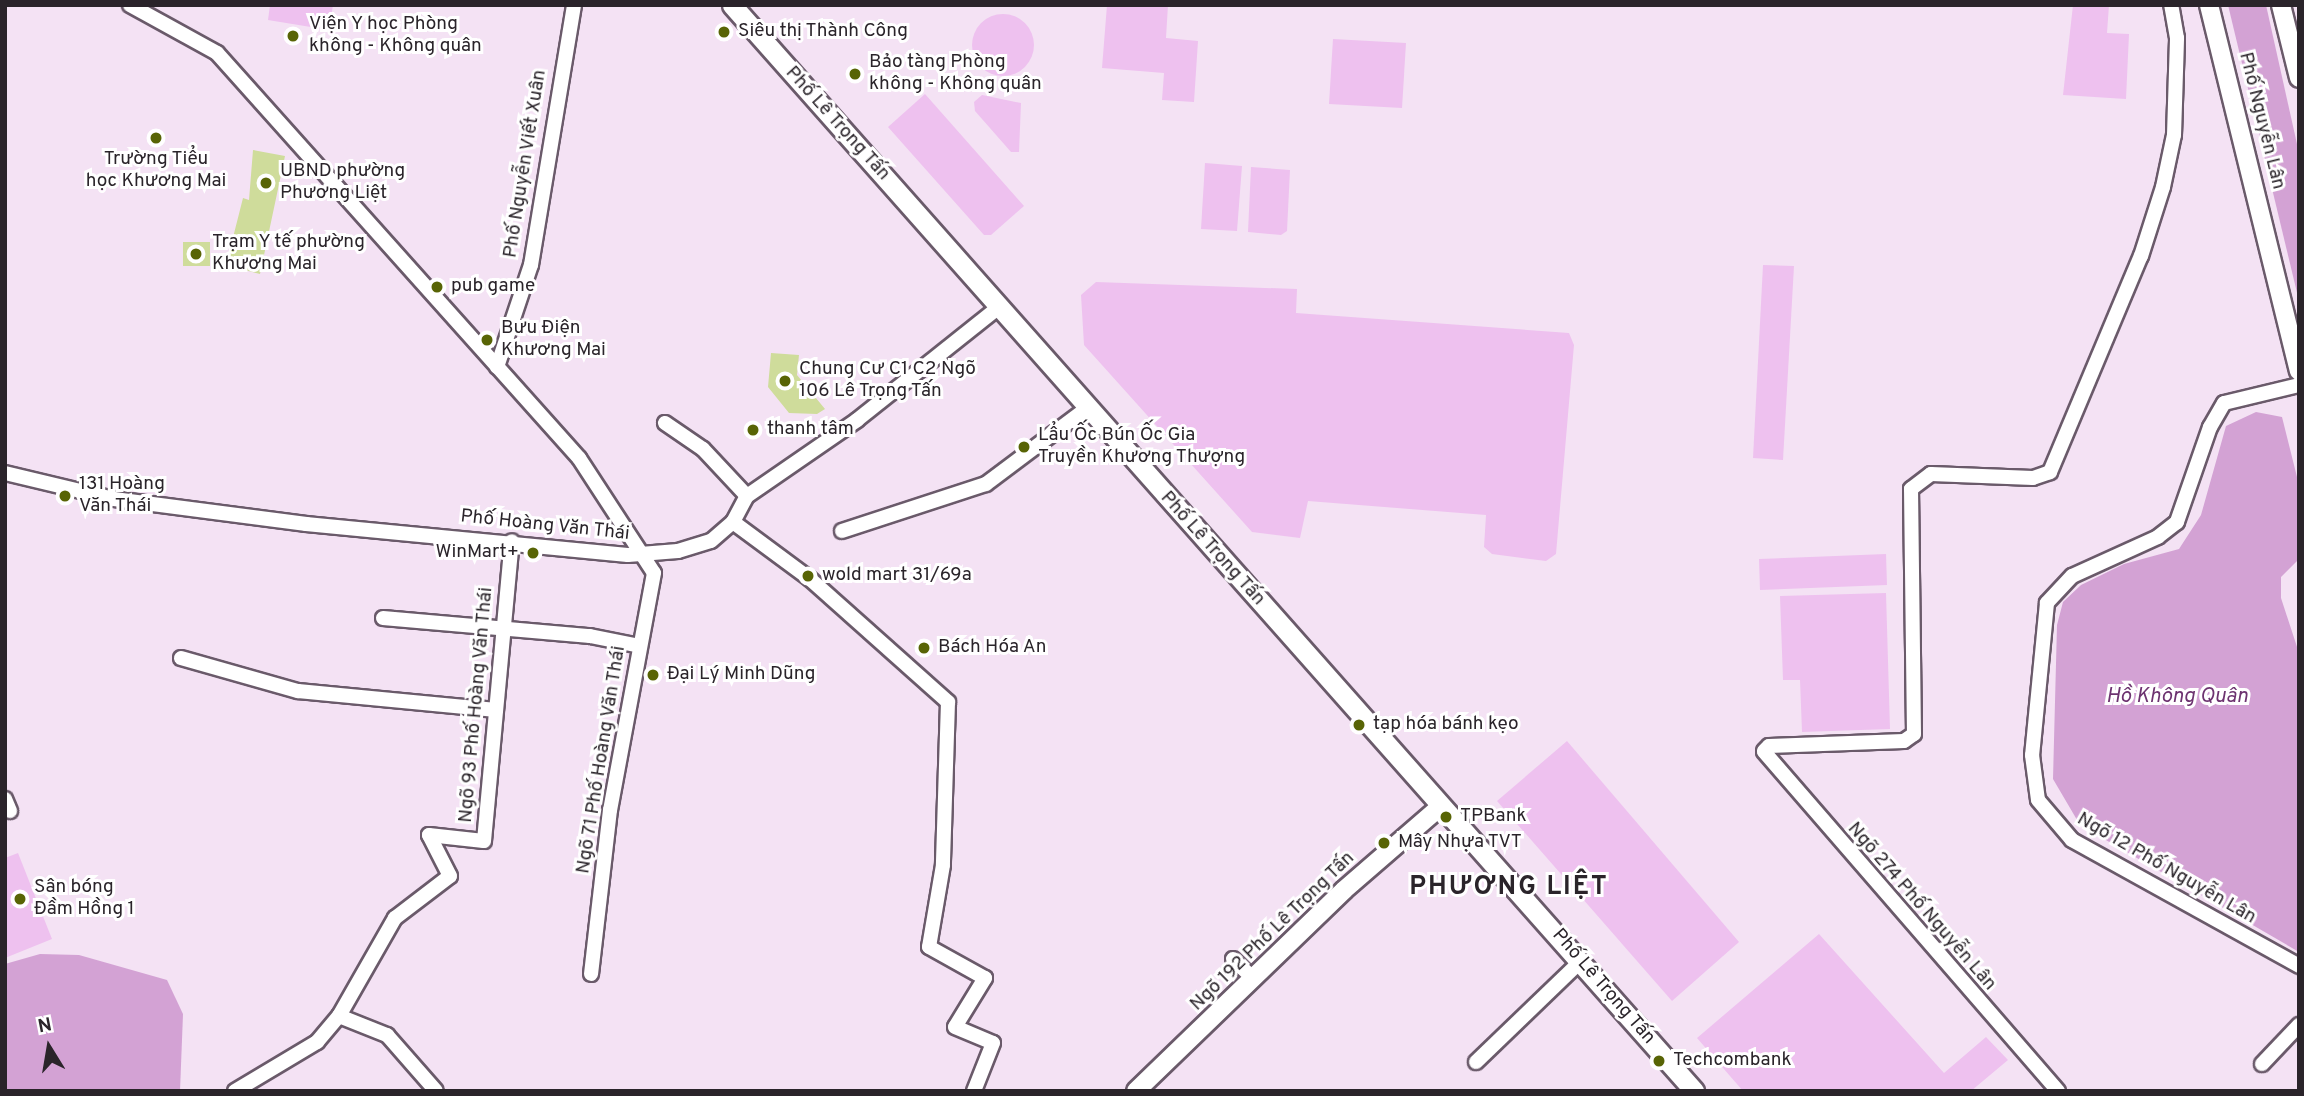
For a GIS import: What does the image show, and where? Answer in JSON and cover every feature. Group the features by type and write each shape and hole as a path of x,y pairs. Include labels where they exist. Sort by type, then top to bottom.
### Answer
{"main road":[{"name":"Phố Lê Trọng Tấn","path":"732,5 749,13 1086,409 1694,1091"}],"street":[{"path":"130,5 156,15 217,53 579,458 644,555"},
{"name":"Phố Nguyễn Viết Xuân","path":"498,367 531,265 574,5"},
{"name":"Ngõ 274 Phố Nguyễn Lân","path":"2058,1091 1766,758 1769,746 1904,741 1914,734 1912,489 1931,474 2032,478 2050,472 2141,256 2163,187 2174,135 2176,38 2171,5"},
{"name":"Phố Nguyễn Lân","path":"2209,5 2299,371"},
{"path":"2281,5 2298,75"},
{"name":"Phố Hoàng Văn Thái","path":"5,472 114,499 644,555 711,541 733,522 747,496 857,420 998,308"},
{"name":"Ngõ 12 Phố Nguyễn Lân","path":"2299,385 2224,403 2210,427 2177,522 2158,537 2072,576 2047,603 2040,631 2032,755 2038,800 2072,840 2299,966"},
{"path":"842,531 986,484 1086,409"},
{"path":"665,423 703,449 747,496"},
{"path":"733,522 810,579 948,702 943,864 929,947 985,978 956,1027 993,1043 974,1091"},
{"name":"Ngõ 93 Phố Hoàng Văn Thái","path":"339,1016 395,919 450,877 429,835 484,842 512,541"},
{"name":"Ngõ 71 Phố Hoàng Văn Thái","path":"591,974 610,810 654,573 644,555"},
{"path":"383,618 640,646"},
{"path":"181,658 298,691 496,710"},
{"name":"Ngõ 192 Phố Lê Trọng Tấn","path":"1136,1091 1253,978 1441,806"},
{"path":"1233,959 1253,978"},
{"path":"1476,1062 1580,962"},
{"path":"234,1091 317,1042 339,1016 387,1035 436,1091"},
{"path":"2262,1064 2299,1025"}],"shaded area":[{"path":"270,5 333,5 329,30 268,20"},
{"path":"1107,5 1168,5 1166,38 1198,41 1194,102 1162,100 1164,73 1102,68"},
{"path":"2073,5 2109,5 2107,33 2129,34 2126,99 2063,95"},
{"path":"1003,14 1015,16 1025,23 1032,33 1032,57 1025,67 1015,74 1003,76 991,74 981,67 974,57 972,45 974,33 981,23 991,16"},
{"path":"1333,39 1406,43 1402,108 1329,104"},
{"path":"925,94 1024,206 991,235 984,235 888,127"},
{"path":"982,95 1021,103 1019,152 1011,152 975,111 974,102"},
{"path":"1205,163 1242,166 1237,231 1201,229"},
{"path":"1251,167 1290,170 1287,231 1281,235 1248,232"},
{"path":"1763,265 1794,266 1783,460 1753,458"},
{"path":"1096,282 1297,289 1296,313 1569,333 1574,345 1556,554 1546,561 1492,554 1484,547 1486,515 1308,501 1300,538 1252,532 1084,345 1081,295"},
{"path":"1886,554 1887,585 1760,590 1759,559"},
{"path":"1886,593 1890,729 1802,732 1800,680 1783,680 1780,596"},
{"path":"1567,741 1739,942 1672,1001 1497,801"},
{"name":"Sân bóng Đầm Hồng 1","path":"18,853 52,939 5,958 5,858"},
{"path":"1819,934 1944,1073 1986,1037 2008,1060 1971,1091 1743,1091 1697,1038"}],"water":[{"path":"2228,5 2266,5 2299,153 2299,301"},
{"name":"Hồ Không Quân","path":"2256,412 2282,417 2299,485 2299,559 2281,577 2281,598 2299,653 2299,952 2080,825 2053,779 2057,625 2063,602 2081,585 2124,564 2179,549 2201,515 2226,426"},
{"path":"40,954 79,955 167,980 183,1014 180,1091 5,1091 5,964"}],"building":[{"path":"253,150 285,156 260,274 226,265 243,198 249,200"},
{"name":"Trạm Y tế phường Khương Mai","path":"183,242 210,242 210,266 183,266"},
{"name":"Chung Cư C1 C2 Ngõ 106 Lê Trọng Tấn","path":"771,353 799,355 797,375 825,409 817,414 789,413 768,387"}],"place":[{"name":"Siêu thị Thành Công","path":"724,32"},
{"name":"Viện Y học Phòng không - Không quân","path":"293,36"},
{"name":"Bảo tàng Phòng không - Không quân","path":"855,74"},
{"name":"Trường Tiểu học Khương Mai","path":"156,138"},
{"name":"UBND phường Phương Liệt","path":"266,183"},
{"name":"Trạm Y tế phường Khương Mai","path":"196,254"},
{"name":"pub game","path":"437,287"},
{"name":"Bưu Điện Khương Mai","path":"487,340"},
{"name":"Chung Cư C1 C2 Ngõ 106 Lê Trọng Tấn","path":"785,381"},
{"name":"thanh tâm","path":"753,430"},
{"name":"Lẩu Ốc Bún Ốc Gia Truyền Khương Thượng","path":"1024,447"},
{"name":"131 Hoàng Văn Thái","path":"65,496"},
{"name":"WinMart+","path":"533,553"},
{"name":"wold mart 31/69a","path":"808,576"},
{"name":"Bách Hóa An","path":"924,648"},
{"name":"Đại Lý Minh Dũng","path":"653,675"},
{"name":"tạp hóa bánh kẹo","path":"1359,725"},
{"name":"TPBank","path":"1446,817"},
{"name":"Mây Nhựa TVT","path":"1384,843"},
{"name":"Sân bóng Đầm Hồng 1","path":"20,899"},
{"name":"Techcombank","path":"1659,1061"}],"district":[{"name":"PHƯƠNG LIỆT","path":"1509,888"}]}
